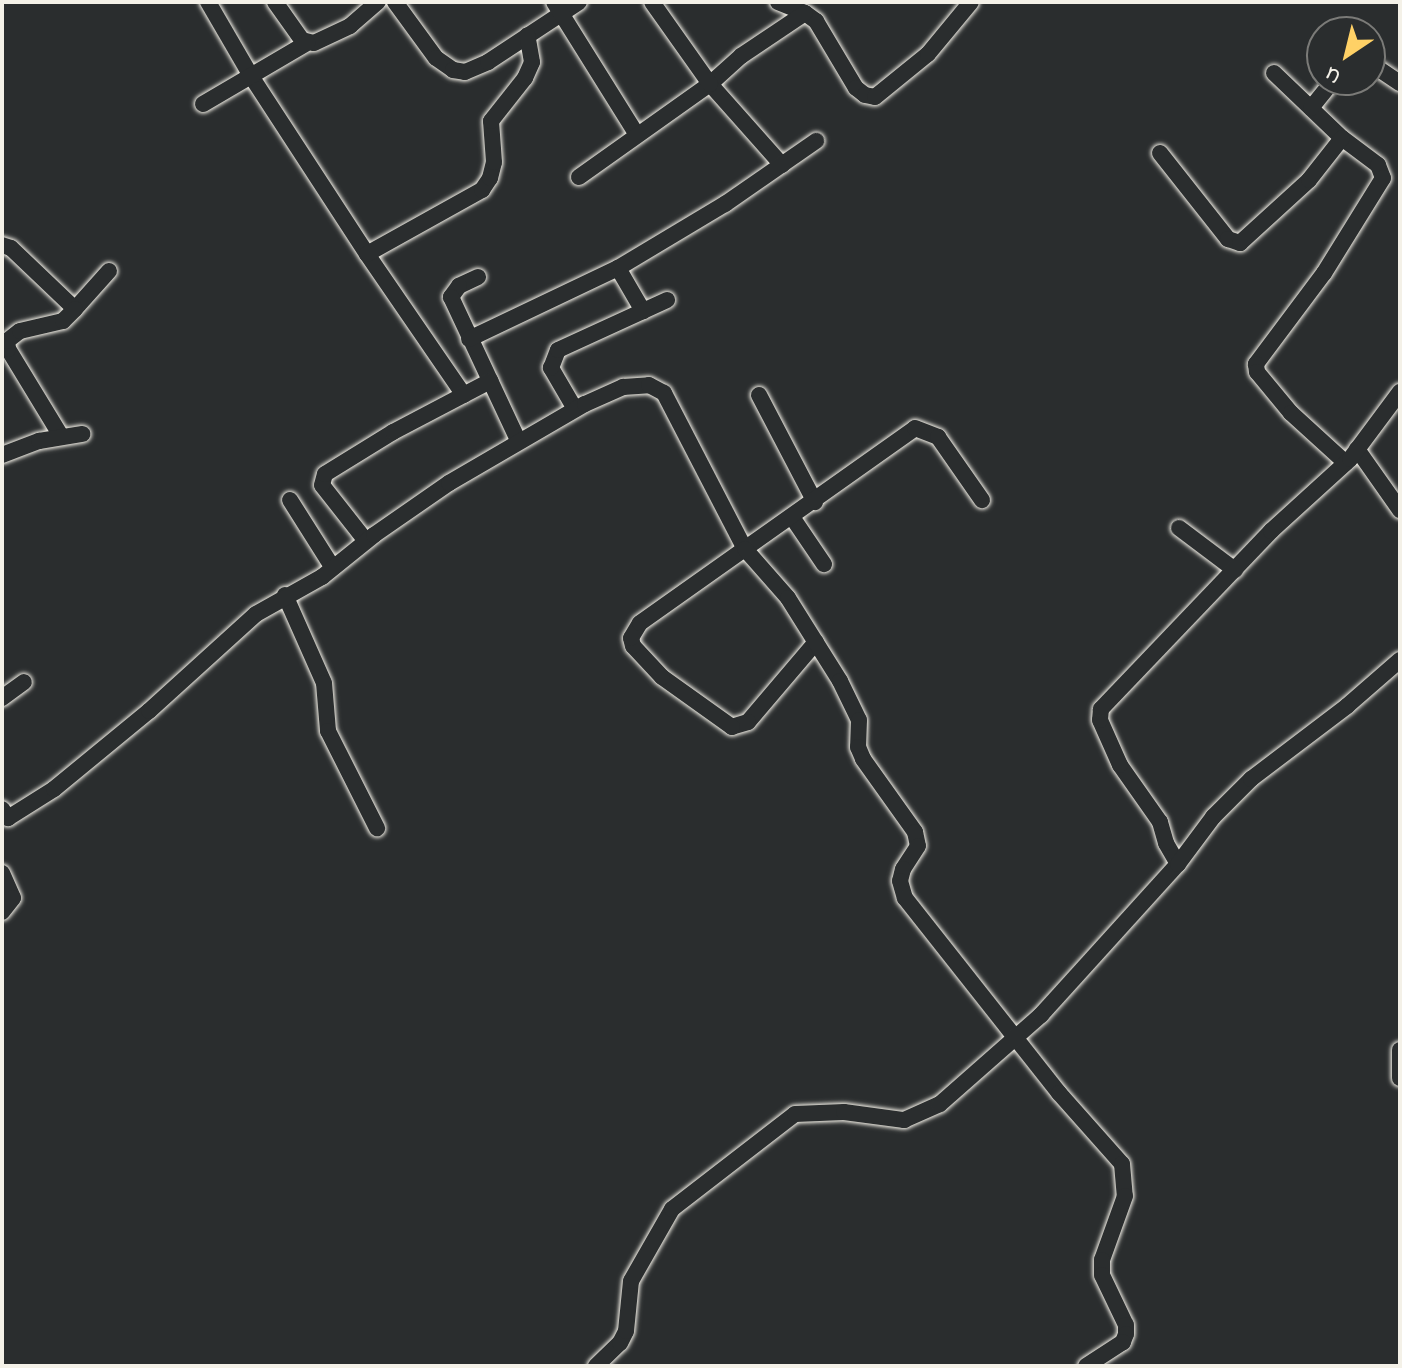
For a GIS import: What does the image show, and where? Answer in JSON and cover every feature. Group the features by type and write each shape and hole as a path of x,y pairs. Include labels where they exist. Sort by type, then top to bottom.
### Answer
{"street":[{"path":"208,2 251,76 464,395"},
{"path":"275,2 307,43"},
{"path":"203,104 307,43 350,26 378,2"},
{"path":"395,2 436,58 453,70 465,72 488,62 527,35 558,7 579,2"},
{"path":"652,2 710,84 782,165"},
{"path":"778,2 805,13 824,33 856,88 865,95 875,97 928,54 971,2"},
{"path":"558,7 636,133"},
{"path":"579,177 636,133 710,84 741,56 805,13"},
{"path":"367,254 482,190 490,178 494,162 491,121 525,78 532,62 527,35"},
{"path":"1274,73 1342,138 1378,165 1382,183 1324,273 1256,364 1257,372 1291,413 1346,463"},
{"path":"1311,108 1321,96"},
{"path":"1160,153 1228,239 1240,243 1309,180 1342,138"},
{"path":"469,339 618,268 725,204 816,141"},
{"path":"2,245 11,248 75,309"},
{"path":"618,268 643,311"},
{"path":"61,436 8,349 7,341 20,331 63,321 109,271"},
{"path":"478,277 459,286 451,294 469,339 518,440"},
{"path":"575,409 551,368 552,358 558,350 667,300"},
{"path":"366,541 322,485 325,474 336,464 490,381"},
{"path":"4,816 54,789 149,711 256,614 333,568 366,541 518,440 623,387 649,385 664,393 745,549 788,598 816,642 859,720 858,747 863,759 915,832 918,846 900,881 905,898 1016,1038 1122,1164 1125,1196 1102,1260 1102,1275 1126,1325 1126,1334 1123,1342 1086,1366"},
{"path":"1178,864 1166,843 1160,822 1120,765 1099,714 1271,531 1346,463 1400,392"},
{"path":"759,395 815,502"},
{"path":"816,642 748,722 732,727 662,677 633,646 631,638 640,623 815,502 915,428 921,427 938,437 982,500"},
{"path":"2,455 61,436 82,434"},
{"path":"1357,449 1400,510"},
{"path":"290,500 333,568"},
{"path":"792,517 824,564"},
{"path":"1179,528 1235,570"},
{"path":"285,595 324,683 328,731 377,828"},
{"path":"596,1366 620,1343 626,1331 631,1281 672,1209 795,1114 844,1112 904,1120 940,1104 1041,1015 1178,864 1213,817 1251,779 1347,706 1400,660"},
{"path":"2,698 24,682"},
{"path":"2,873 13,898 2,912"},
{"path":"1400,1050 1400,1078"}]}
